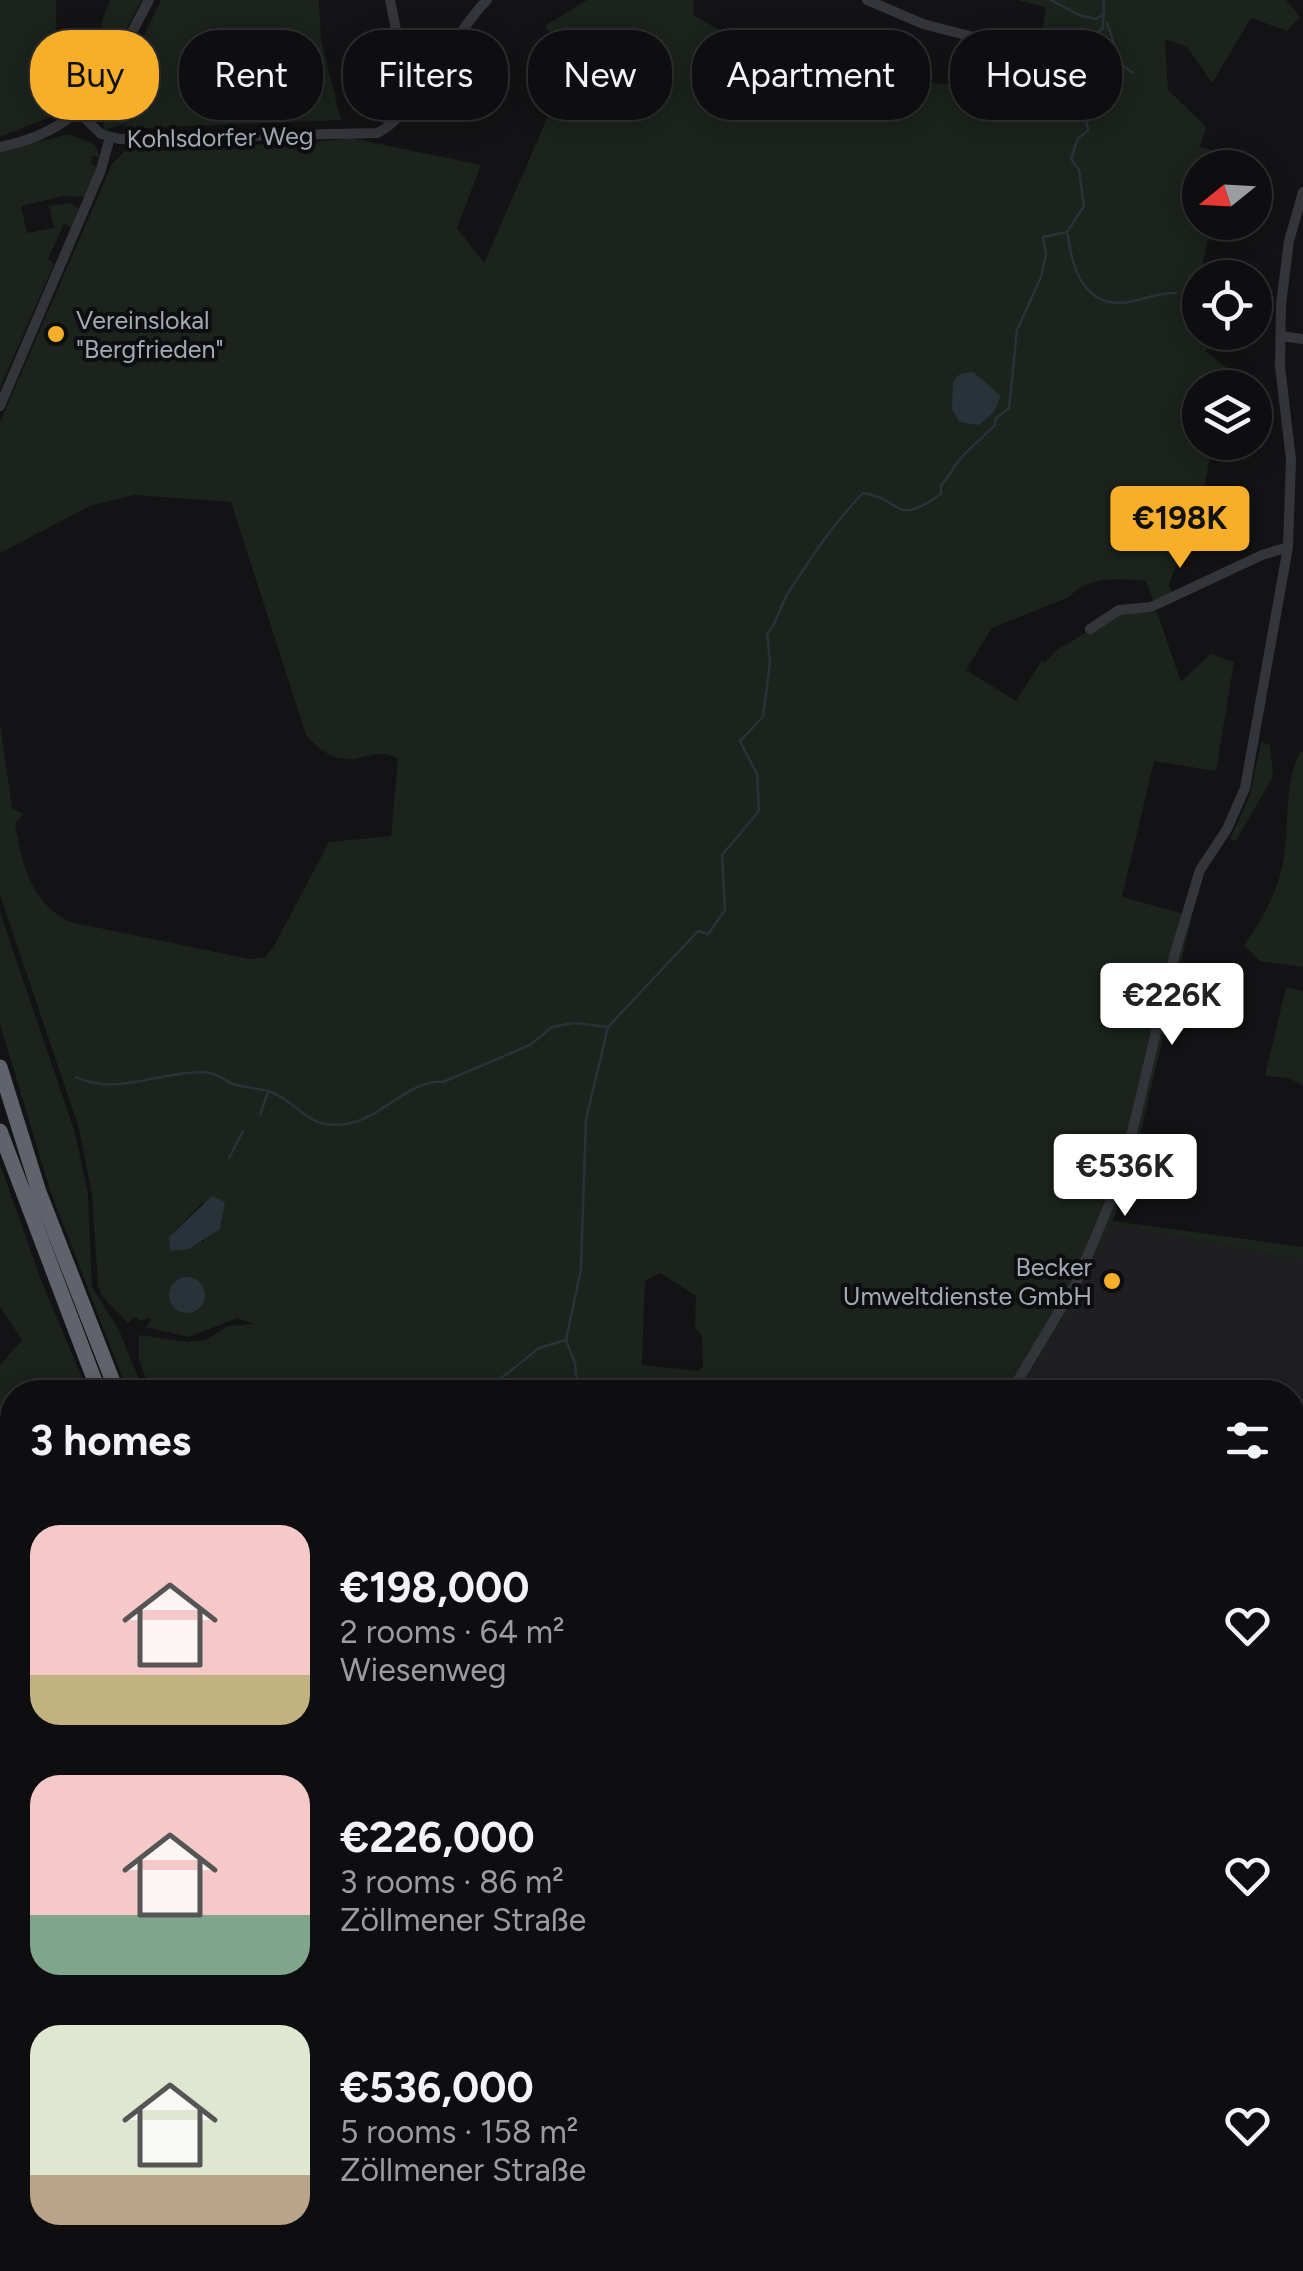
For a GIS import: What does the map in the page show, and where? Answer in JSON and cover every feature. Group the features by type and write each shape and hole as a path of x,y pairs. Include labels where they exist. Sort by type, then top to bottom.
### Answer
{"highway":[{"path":"0,1068 44,1207 112,1380"},
{"path":"0,1131 95,1380"}],"street":[{"path":"134,30 149,0"},
{"path":"390,0 396,30"},
{"name":"Kohlsdorfer Weg","path":"460,30 488,0"},
{"path":"867,0 950,31"},
{"path":"0,147 32,138 64,120"},
{"name":"Kohlsdorfer Weg","path":"85,120 94,130 110,137 330,136 383,132 397,120"},
{"name":"Kohlsdorfer Weg","path":"0,406 100,170 110,137"},
{"path":"1018,1380 1080,1274 1122,1174 1174,953 1200,870 1227,829 1245,788 1288,547 1290,460 1281,336 1286,261 1303,192"},
{"path":"1281,336 1303,339"},
{"path":"1090,628 1119,610 1151,607 1262,555 1288,547"}],"shaded area":[{"path":"0,0 56,0 56,30 30,30 30,120 42,120 0,137"},
{"path":"110,0 142,0 125,30 102,30"},
{"path":"161,0 319,0 320,30 179,30 179,120 323,120 323,48 341,120 124,129 125,124 104,130 102,120 159,120 159,30 147,30"},
{"path":"587,0 694,0 693,15 720,30 692,30 692,120 930,120 930,83 950,84 950,120 1122,120 1122,30 1042,30 1046,7 1018,0 1286,0 1300,17 1287,31 1251,18 1212,83 1187,47 1165,39 1168,90 1206,127 1200,146 1211,150 1182,150 1182,240 1208,240 1204,260 1182,260 1182,350 1207,350 1227,368 1182,370 1182,460 1210,460 1202,497 1183,494 1178,562 1169,584 1173,595 1154,603 1146,581 1105,580 1086,585 1069,597 992,628 966,670 1016,701 1042,660 1044,663 1057,650 1117,614 1157,612 1181,682 1210,654 1234,662 1216,771 1154,761 1122,897 1192,916 1133,1164 1113,1221 1303,1247 1303,1261 1111,1224 1068,1311 1025,1380 146,1380 139,1360 139,1335 188,1342 206,1340 228,1326 255,1324 237,1318 189,1337 145,1327 151,1321 149,1317 141,1321 135,1317 128,1323 101,1295 92,1195 79,1128 0,895 0,724 12,808 24,814 15,823 21,853 37,893 56,914 70,922 250,959 265,957 274,946 329,842 391,836 398,759 377,754 334,757 306,735 231,502 134,495 90,506 0,553 0,422 112,164 130,146 296,144 351,138 481,165 457,228 484,263 546,120 672,120 672,30 548,30 545,26","holes":["203,1202 204,1242 169,1237","660,1273 696,1296 695,1328 702,1336 703,1367 698,1371 642,1365 645,1281"]},
{"path":"69,134 95,145 100,157 92,156 91,164 98,167 84,197 63,196 21,206 27,233 54,228 49,206 71,203 79,209 71,227 64,224 48,259 54,264 0,388 0,151"},
{"path":"973,372 1001,396 994,412 979,425 959,422 952,409 953,382 960,374"},
{"path":"1261,742 1270,745 1273,776 1236,841 1230,839 1250,795"},
{"path":"1300,752 1303,967 1260,961 1244,945 1279,879 1291,780"},
{"path":"0,912 75,1133 88,1194 92,1287 119,1330 139,1380 123,1380 50,1190 0,1024"},
{"path":"1286,987 1303,991 1303,1086 1289,1078 1265,1076"},
{"path":"0,1164 41,1280 83,1380 0,1380 0,1365 22,1340 0,1307"},
{"path":"212,1196 225,1202 220,1229 189,1249 170,1251 169,1237"},
{"path":"1111,1224 1303,1261 1303,1380 1024,1380"},
{"path":"187,1277 200,1282 205,1295 200,1308 187,1313 174,1308 169,1295 174,1282"}],"waterway":[{"path":"1051,0 1079,15 1096,19 1104,14"},
{"path":"76,1077 123,1084 209,1072 233,1084 271,1092 321,1123 346,1124 371,1115 419,1087 443,1082 530,1045 552,1027 574,1023 608,1027 698,931 708,934 725,910 722,855 759,811 757,774 740,741 763,717 770,662 767,634 788,593 832,529 863,493 906,510 926,504 941,494 941,485 958,462 1009,408 1017,330 1041,277 1046,254 1043,237 1067,232 1084,206 1079,170 1071,159 1078,138 1088,131 1085,106 1077,99 1080,90 1074,51 1103,28 1104,0"},
{"path":"1107,23 1121,64 1133,73"},
{"path":"1068,235 1077,273 1091,293 1101,299 1129,302 1176,293"},
{"path":"577,1380 566,1340 581,1269 586,1119 608,1027"},
{"path":"260,1115 268,1092"},
{"path":"229,1158 243,1131"},
{"path":"499,1380 539,1348 566,1340"}],"place":[{"name":"Vereinslokal \"Bergfrieden\"","path":"56,334"},
{"name":"Becker Umweltdienste GmbH","path":"1112,1281"}]}
